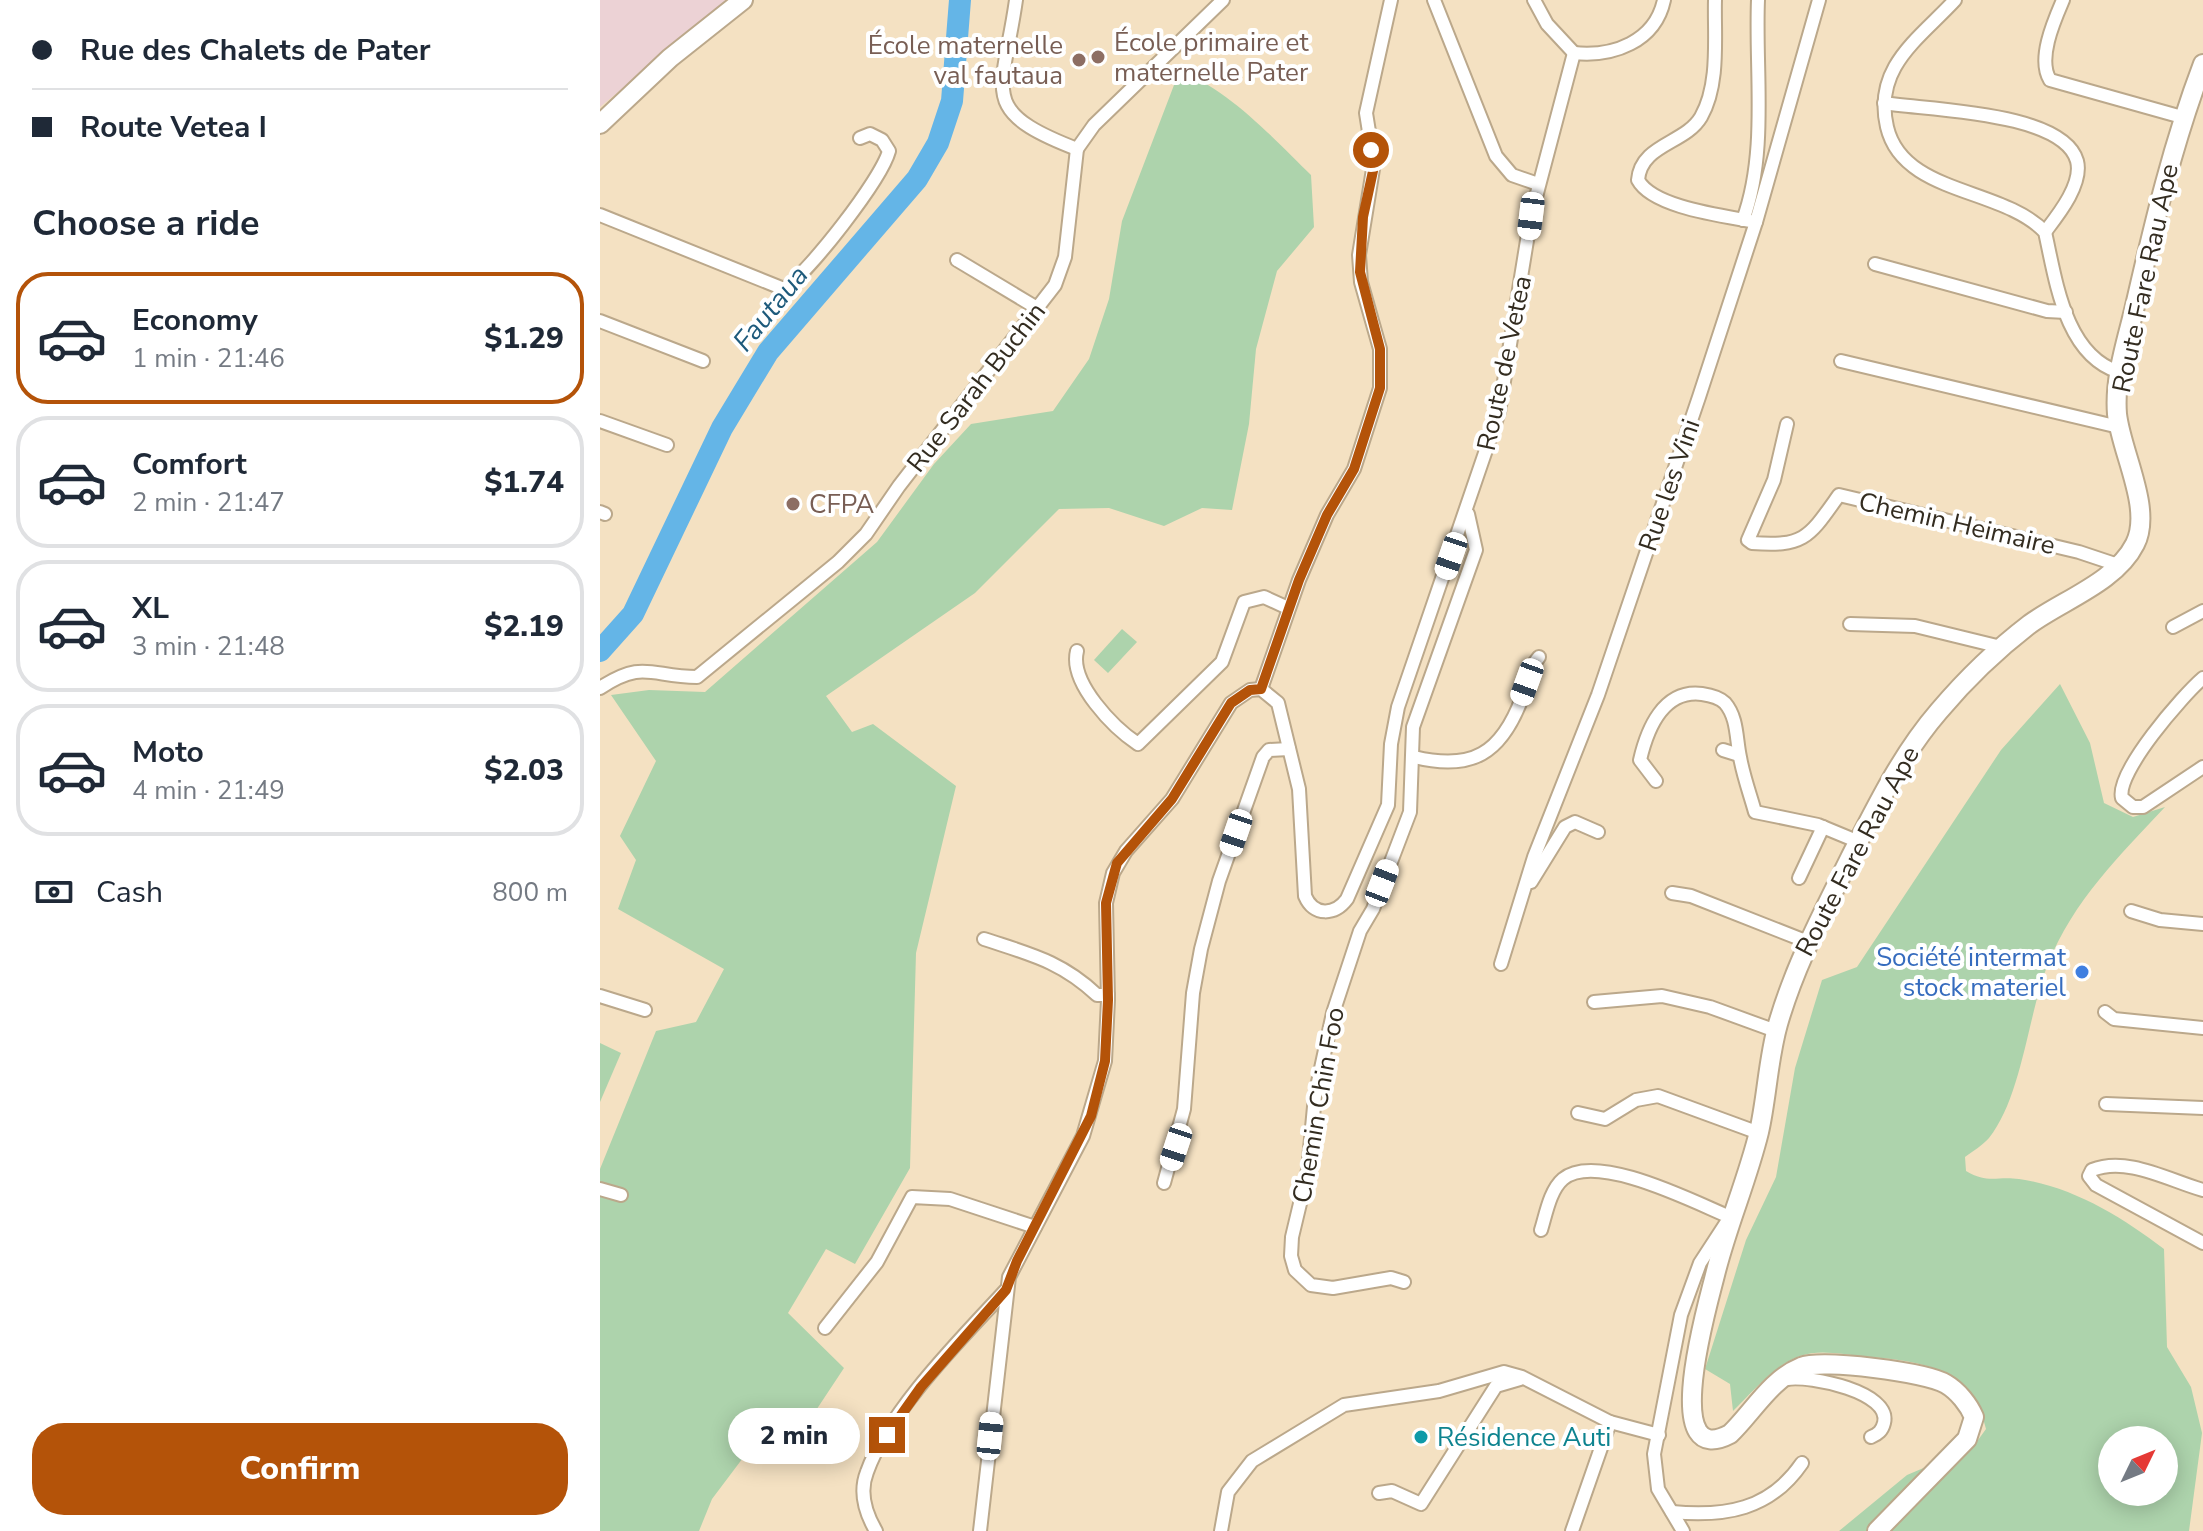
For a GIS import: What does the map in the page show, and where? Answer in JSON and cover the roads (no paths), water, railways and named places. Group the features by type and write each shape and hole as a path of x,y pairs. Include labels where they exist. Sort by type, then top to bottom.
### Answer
{"main road":[{"path":"600,124 670,58 743,0"},
{"name":"Route Fare Rau Ape","path":"1777,1383 1742,1422 1719,1440 1707,1438 1692,1423 1689,1407 1705,1318 1730,1217 1759,1133 1776,1031 1793,977 1859,842 1920,733 2001,647 2118,565 2135,545 2141,520 2119,427 2119,372 2182,117 2203,64"},
{"path":"1777,1383 1796,1369 1816,1365 1927,1378 1947,1384 1972,1412 1973,1426 1967,1439 1877,1531"}],"street":[{"path":"1016,0 1003,79 1005,104 1015,120 1026,127 1077,149 1094,125 1223,0"},
{"path":"876,1531 868,1517 864,1487 877,1452 921,1387 1006,1290 1091,1116 1105,1061 1108,995 1106,903 1117,863 1172,799 1231,703 1250,690 1261,689 1288,608 1327,515 1354,469 1380,388 1380,349 1361,282 1359,255 1374,163 1366,113 1391,0"},
{"path":"1434,0 1496,156 1512,175 1538,184"},
{"path":"1534,0 1547,24 1574,53 1601,53 1633,43 1651,28 1664,0"},
{"path":"1715,0 1708,101 1692,129 1648,155 1638,180 1643,188 1669,201 1750,221 1756,143 1758,0"},
{"name":"Rue les Vini","path":"1501,964 1523,892 1602,683 1819,0"},
{"path":"1955,0 1897,60 1890,72 1884,103 1892,142 1900,155 1928,175 2022,213 2045,232 2066,312 2087,354 2095,363 2119,372"},
{"path":"2063,0 2046,56 2046,73 2050,80 2182,117"},
{"name":"Route de Vetea","path":"1261,689 1278,703 1299,789 1305,896 1314,909 1334,911 1347,899 1388,805 1391,744 1398,707 1499,411 1538,184 1574,53"},
{"path":"1884,103 1959,110 2039,130 2064,143 2077,161 2078,170 2068,197 2045,232"},
{"path":"600,215 784,289 869,191 885,165 889,151 882,140 870,134 860,138"},
{"name":"Rue Sarah Buchin","path":"600,688 627,671 644,670 697,677 838,562 866,534 899,486 1055,285 1065,257 1077,149"},
{"path":"957,260 1037,308"},
{"path":"1875,264 2047,311 2066,312"},
{"path":"600,321 703,361"},
{"path":"1841,361 2119,427"},
{"path":"600,421 667,445"},
{"name":"Chemin Heimaire","path":"1787,424 1774,480 1748,540 1752,543 1788,545 1804,540 1839,495 2093,556 2118,565"},
{"name":"Chemin Chin Foo","path":"1404,1282 1377,1279 1325,1288 1302,1280 1291,1256 1308,1170 1315,1096 1333,1013 1360,931 1373,909 1410,812 1413,727 1476,550 1467,511"},
{"path":"1077,651 1077,672 1082,681 1123,733 1138,744 1222,662 1244,602 1264,597 1288,608"},
{"path":"2173,627 2203,611"},
{"path":"1850,624 1915,626 2001,647"},
{"path":"1414,757 1430,761 1471,761 1484,753 1510,724 1539,657"},
{"path":"2203,678 2160,727 2125,776 2120,786 2122,798 2133,807 2143,807 2203,767"},
{"path":"1656,781 1640,760 1653,720 1666,705 1682,696 1699,693 1724,703 1737,729 1739,755 1755,812 1823,827 1859,842"},
{"path":"1164,1183 1184,1109 1193,993 1219,881 1263,757 1269,750 1289,749"},
{"path":"1723,750 1739,755"},
{"path":"1523,892 1565,827 1575,822 1598,832"},
{"path":"1799,878 1823,827"},
{"path":"1672,893 1691,896 1808,942"},
{"path":"2131,911 2160,920 2203,924"},
{"path":"984,939 1051,961 1069,971 1097,995 1108,995"},
{"path":"600,996 645,1010"},
{"path":"1594,1002 1662,996 1710,1007 1776,1031"},
{"path":"2105,1012 2114,1019 2203,1028"},
{"path":"1578,1113 1605,1119 1636,1100 1658,1096 1759,1133"},
{"path":"2106,1104 2203,1108"},
{"path":"2203,1190 2129,1167 2106,1165 2092,1170 2089,1176 2096,1185 2203,1243"},
{"path":"1541,1230 1556,1187 1561,1180 1578,1173 1631,1176 1730,1217 1700,1263 1681,1315 1659,1435 1655,1470 1658,1489 1683,1531"},
{"path":"600,1189 621,1195"},
{"path":"825,1328 877,1262 912,1197 950,1199 1035,1227"},
{"path":"980,1531 1006,1290"},
{"path":"1221,1531 1228,1492 1252,1461 1344,1405 1439,1391 1504,1372 1523,1378 1610,1422 1659,1435"},
{"path":"1777,1383 1804,1377 1865,1395 1885,1413 1882,1429 1871,1437"},
{"path":"1379,1493 1392,1491 1421,1504 1496,1386 1523,1378"},
{"path":"1572,1531 1610,1422"},
{"path":"1672,1512 1743,1511 1782,1486 1802,1463"}],"waterway":[{"name":"Fautaua","path":"600,651 633,614 722,428 768,352 917,179 938,143 952,101 960,0"}],"place":[{"name":"École primaire et maternelle Pater","path":"1098,57"},
{"name":"École maternelle val fautaua","path":"1079,60"},
{"name":"CFPA","path":"793,504"},
{"name":"Société intermat stock materiel","path":"2082,972"},
{"name":"Résidence Auti","path":"1421,1437"}]}
